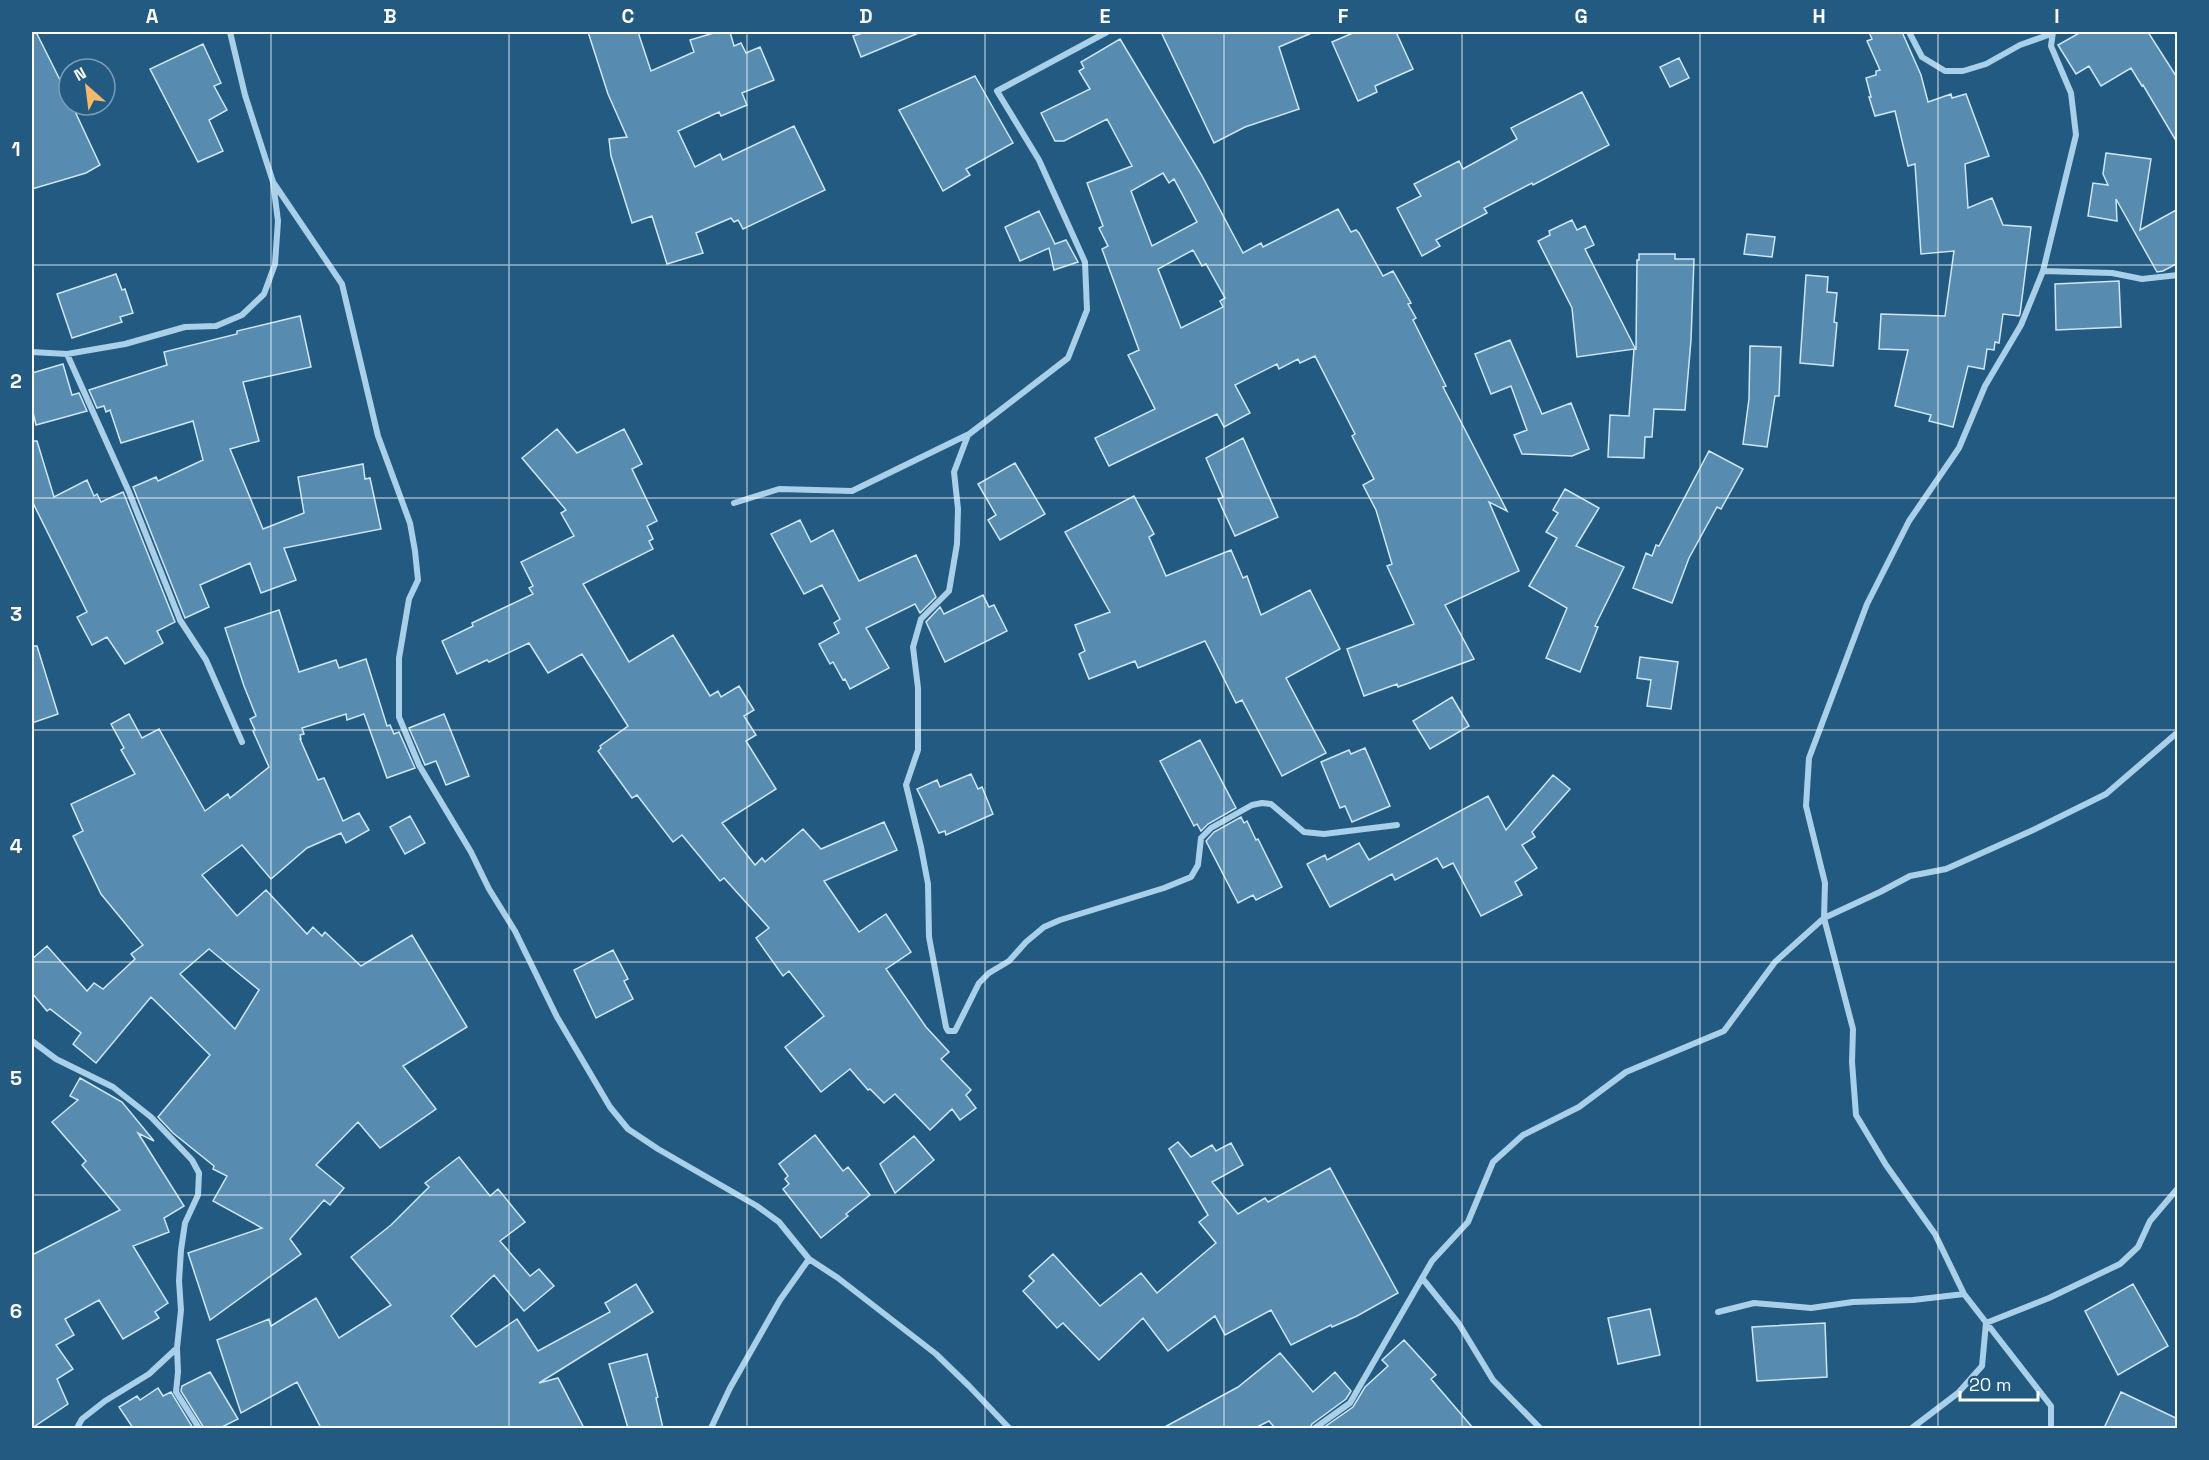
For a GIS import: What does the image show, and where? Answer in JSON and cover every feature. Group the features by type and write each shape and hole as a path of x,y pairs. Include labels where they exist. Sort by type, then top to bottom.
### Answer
{"street":[{"path":"32,352 67,354 125,344 185,327 216,326 242,315 264,294 275,264 278,221 273,182 245,95 230,32"},
{"path":"734,502 779,489 852,491 968,435 1068,358 1087,310 1085,262 1039,160 997,91 1107,32"},
{"path":"1909,32 1922,57 1945,71 1963,71 1986,64 2020,45 2052,33 2051,46 2071,93 2076,135 2043,271 2020,325 1985,386 1959,448 1909,520 1867,604 1809,758 1806,806 1825,883 1824,918 1852,1029 1856,1115 1886,1165 1935,1234 1964,1294 2051,1406 2051,1428"},
{"path":"273,182 342,284 378,436 410,523 418,580 410,599 399,658 399,717 418,765 471,852 489,889 515,931 557,1017 610,1107 628,1129 757,1206 778,1222 809,1259 838,1278 936,1354 1008,1428"},
{"path":"2043,271 2112,273 2142,279 2178,275"},
{"path":"67,354 129,492 180,620 206,660 242,742"},
{"path":"968,435 954,472 958,508 957,544 949,591 921,619 913,647 918,688 918,750 906,786 928,884 929,937 943,1016 948,1031 955,1031 979,983 989,973 1009,961 1044,927 1191,877 1198,865 1201,838 1210,828 1252,805 1271,804 1304,832 1324,834 1397,825"},
{"path":"1315,1428 1350,1403 1432,1261 1468,1222 1493,1162 1523,1135 1579,1107 1626,1072 1724,1031 1775,962 1824,918 1910,876 1946,869 2106,794 2178,732"},
{"path":"32,1041 56,1059 113,1088 151,1117 192,1160 199,1173 198,1195 185,1223 181,1250 179,1281 181,1310 177,1348 177,1392 199,1428"},
{"path":"1986,1323 2049,1298 2120,1264 2138,1247 2150,1221 2178,1188"},
{"path":"711,1428 730,1388 780,1300 809,1259"},
{"path":"1422,1278 1459,1324 1493,1380 1539,1428"},
{"path":"1718,1312 1754,1303 1811,1308 1854,1302 1913,1300 1964,1294"},
{"path":"1912,1428 1958,1392 1982,1366 1986,1323"},
{"path":"77,1428 82,1419 105,1401 149,1374 177,1348"}],"building":[{"path":"32,32 36,32 57,74 57,117 78,117 100,165 86,173 32,189"},
{"path":"588,32 638,32 651,71 694,52 690,40 717,32 730,32 734,46 741,43 746,53 760,47 774,80 742,93 747,105 721,116 719,112 678,131 695,167 720,154 723,160 794,126 825,190 743,229 738,220 734,222 731,218 696,233 703,253 667,264 652,216 632,223 611,156 609,139 627,137 608,94"},
{"path":"866,32 921,32 861,57 853,36"},
{"path":"1161,32 1314,32 1279,47 1299,109 1245,127 1214,143"},
{"path":"1355,32 1396,32 1413,69 1375,86 1377,92 1358,101 1332,42"},
{"path":"1869,32 1902,32 1921,75 1928,102 1951,94 1952,98 1966,94 1989,156 1965,164 1968,208 1992,198 2003,225 2031,227 2020,314 2019,316 2003,314 1999,343 1995,342 1994,350 1987,349 1984,369 1968,366 1953,427 1929,421 1931,415 1895,406 1908,350 1879,349 1881,314 1945,316 1954,251 1921,254 1915,164 1908,166 1895,111 1875,116 1869,97 1871,97 1866,78 1876,75 1876,71 1880,70 1867,41 1872,39"},
{"path":"2081,32 2148,32 2178,79 2178,144 2131,68 2101,86 2089,66 2076,74 2058,45"},
{"path":"1120,39 1201,174 1243,253 1261,243 1263,247 1338,209 1351,232 1356,230 1359,233 1383,276 1393,271 1411,303 1408,304 1416,318 1413,320 1446,386 1443,387 1507,511 1489,502 1519,571 1445,605 1474,659 1398,687 1397,684 1364,696 1347,649 1414,624 1387,566 1392,564 1376,510 1363,485 1374,479 1352,436 1355,434 1315,356 1300,363 1298,359 1279,369 1277,364 1235,385 1250,413 1224,427 1217,414 1109,466 1095,438 1155,409 1128,355 1139,350 1102,249 1108,246 1099,228 1103,226 1087,183 1132,166 1107,119 1064,141 1055,141 1041,113 1090,89 1079,71 1084,68 1081,62","holes":["1163,173 1169,183 1174,179 1197,222 1152,246 1131,191","1193,250 1202,266 1206,264 1225,298 1220,301 1223,307 1181,328 1158,269"]},
{"path":"203,44 221,83 214,86 227,110 209,120 223,151 198,162 150,69"},
{"path":"1679,58 1689,78 1670,87 1660,67"},
{"path":"975,76 1013,143 966,169 970,175 943,191 899,110"},
{"path":"1582,92 1609,145 1484,208 1487,213 1436,240 1440,246 1422,256 1397,208 1421,196 1414,184 1459,161 1463,169 1517,139 1511,128"},
{"path":"2106,153 2151,159 2140,230 2178,209 2178,263 2157,272 2116,199 2117,221 2088,216 2093,183 2108,185 2103,174"},
{"path":"1039,211 1055,244 1066,240 1078,262 1054,270 1049,248 1020,261 1005,227"},
{"path":"1572,220 1577,230 1585,226 1594,245 1585,249 1636,350 1637,260 1639,260 1639,254 1675,254 1675,259 1694,259 1691,340 1685,410 1654,409 1652,437 1645,437 1644,458 1608,457 1610,415 1629,416 1634,349 1577,357 1572,308 1538,241 1550,235 1549,231"},
{"path":"1747,234 1775,237 1772,257 1744,254"},
{"path":"116,274 122,290 125,289 133,313 120,317 122,322 72,338 57,294"},
{"path":"1806,275 1828,277 1827,292 1837,293 1833,366 1800,363"},
{"path":"2119,281 2121,327 2056,330 2055,284"},
{"path":"300,316 311,367 243,382 259,441 230,449 263,529 304,513 298,477 363,464 365,479 370,478 381,529 284,548 296,580 261,593 250,563 200,585 209,607 185,618 133,487 156,477 158,481 203,460 193,421 121,443 110,410 106,412 104,406 97,408 89,390 167,365 164,352"},
{"path":"1510,340 1542,414 1571,403 1589,449 1572,456 1522,454 1514,435 1527,430 1511,386 1491,394 1475,354"},
{"path":"1750,346 1781,347 1779,396 1775,396 1767,447 1743,444 1749,399"},
{"path":"63,364 72,395 79,393 87,411 36,425 32,408 32,373"},
{"path":"557,429 577,453 624,429 642,464 632,469 657,521 647,526 653,539 649,541 653,549 583,584 629,662 673,635 710,696 718,691 721,697 739,686 754,710 744,716 756,735 746,741 776,789 722,823 755,865 762,858 765,862 803,829 821,849 884,822 897,850 824,881 859,932 886,914 911,952 886,969 926,1027 949,1052 941,1059 971,1090 966,1095 976,1108 960,1120 952,1109 930,1130 895,1094 884,1103 870,1089 868,1090 850,1069 821,1092 785,1047 824,1016 789,971 783,976 756,938 769,928 724,878 720,881 682,835 673,842 637,795 632,798 598,751 600,746 628,726 582,654 548,673 529,643 457,674 442,641 473,626 472,623 533,594 529,588 533,586 521,562 574,536 561,513 566,510 522,458"},
{"path":"1243,438 1278,517 1235,536 1218,499 1223,497 1206,458"},
{"path":"32,441 37,441 54,497 87,480 94,496 97,494 101,502 123,492 124,494 175,622 157,631 163,643 125,664 107,637 92,645 77,617 87,612 32,501"},
{"path":"1709,451 1743,469 1721,509 1717,507 1689,558 1672,603 1633,588 1646,553 1652,556 1656,545 1659,546"},
{"path":"1015,463 1045,514 1000,540 988,520 996,515 978,484"},
{"path":"1565,489 1599,508 1576,546 1624,567 1595,626 1598,627 1580,672 1546,658 1567,608 1529,586 1557,538 1546,532 1558,513 1553,510"},
{"path":"1134,496 1154,534 1149,537 1166,576 1231,550 1243,578 1247,576 1261,615 1310,590 1340,649 1286,678 1326,753 1282,776 1242,700 1236,703 1205,641 1138,668 1135,661 1089,679 1079,654 1085,651 1075,625 1110,612 1065,532"},
{"path":"800,520 811,542 833,530 859,581 916,555 936,597 920,613 915,604 866,628 889,668 850,689 833,662 830,664 819,644 839,633 834,623 840,619 822,585 804,594 771,534"},
{"path":"983,595 989,607 994,605 1007,631 945,662 926,622 940,607 944,614"},
{"path":"279,610 299,672 336,660 339,668 366,659 387,726 390,725 394,734 399,732 415,768 387,778 364,714 347,720 346,714 302,728 304,734 300,735 300,739 318,780 324,778 343,821 359,813 369,830 346,843 341,833 307,848 271,879 242,845 202,875 237,916 266,890 307,934 313,927 322,936 325,932 361,966 412,935 467,1027 403,1066 436,1109 380,1148 358,1122 316,1165 344,1188 330,1205 324,1200 290,1239 301,1254 210,1320 188,1253 262,1228 213,1201 227,1176 213,1169 214,1166 173,1133 158,1117 210,1055 151,997 96,1063 73,1044 81,1033 50,1009 47,1011 32,993 32,959 47,946 87,991 94,983 103,989 135,959 131,954 143,945 101,894 73,836 83,831 71,804 135,774 121,750 124,748 111,724 129,714 142,738 159,729 205,811 228,794 230,798 269,767 253,731 255,730 250,719 256,716 225,628","holes":["209,949 259,990 235,1029 180,974"]},
{"path":"32,646 37,646 58,714 32,723"},
{"path":"1640,657 1678,662 1671,709 1647,706 1651,680 1637,678"},
{"path":"1452,697 1469,726 1430,749 1413,721"},
{"path":"444,714 469,776 446,785 436,761 425,765 409,728"},
{"path":"1200,740 1236,808 1208,824 1201,831 1197,824 1194,826 1160,761"},
{"path":"1365,748 1390,806 1352,822 1345,806 1340,808 1321,762 1349,750 1351,754"},
{"path":"971,774 978,789 982,787 993,814 946,835 945,831 939,833 917,789 937,780 940,787"},
{"path":"1553,775 1570,789 1532,832 1535,837 1522,845 1537,868 1515,882 1522,895 1481,916 1453,863 1443,868 1437,858 1395,880 1392,874 1330,907 1307,864 1325,855 1327,860 1359,843 1369,860 1488,796 1506,830"},
{"path":"410,816 425,843 405,854 390,827"},
{"path":"1241,817 1244,823 1247,821 1256,840 1258,839 1282,887 1256,900 1253,895 1238,903 1206,841 1214,832"},
{"path":"613,950 628,979 624,981 633,999 596,1018 574,970"},
{"path":"80,1078 122,1102 154,1141 138,1133 184,1206 164,1218 169,1232 133,1246 168,1303 155,1312 159,1318 123,1339 99,1300 65,1319 74,1335 56,1345 73,1369 57,1379 68,1404 32,1428 32,1255 120,1210 82,1165 86,1161 52,1122 78,1100 70,1096"},
{"path":"815,1135 843,1171 848,1167 870,1195 821,1238 783,1189 789,1184 785,1179 788,1176 779,1164"},
{"path":"914,1136 934,1160 895,1193 880,1164"},
{"path":"1178,1142 1191,1157 1212,1145 1216,1151 1231,1143 1243,1165 1212,1182 1238,1214 1265,1198 1268,1202 1330,1168 1398,1293 1357,1316 1332,1327 1331,1325 1291,1345 1271,1310 1225,1335 1215,1316 1168,1351 1143,1318 1099,1360 1063,1323 1057,1328 1023,1291 1034,1281 1029,1276 1053,1254 1100,1306 1141,1273 1157,1293 1216,1243 1199,1222 1208,1215 1169,1149"},
{"path":"459,1157 490,1196 498,1189 525,1222 500,1241 530,1276 539,1269 554,1286 524,1311 494,1275 451,1316 476,1347 517,1319 538,1351 610,1312 605,1303 636,1284 653,1312 539,1383 558,1378 584,1428 321,1428 297,1382 241,1413 217,1340 269,1319 271,1326 316,1298 339,1338 391,1305 351,1257 391,1225 429,1187 425,1183"},
{"path":"2133,1284 2168,1346 2118,1375 2085,1311"},
{"path":"1650,1309 1660,1355 1618,1364 1608,1318"},
{"path":"1825,1323 1827,1377 1757,1381 1752,1327"},
{"path":"1404,1340 1436,1375 1431,1379 1473,1428 1323,1428 1353,1407 1365,1387 1388,1366 1382,1360"},
{"path":"1280,1353 1313,1392 1335,1372 1351,1391 1346,1399 1312,1424 1310,1428 1275,1428 1269,1421 1255,1428 1163,1428 1238,1387"},
{"path":"647,1354 663,1428 628,1428 609,1364"},
{"path":"210,1372 238,1419 220,1428 204,1428 181,1391 182,1386"},
{"path":"158,1388 163,1396 171,1392 193,1428 133,1428 119,1407 137,1396 140,1400"},
{"path":"2121,1392 2178,1419 2178,1428 2104,1428"}]}
